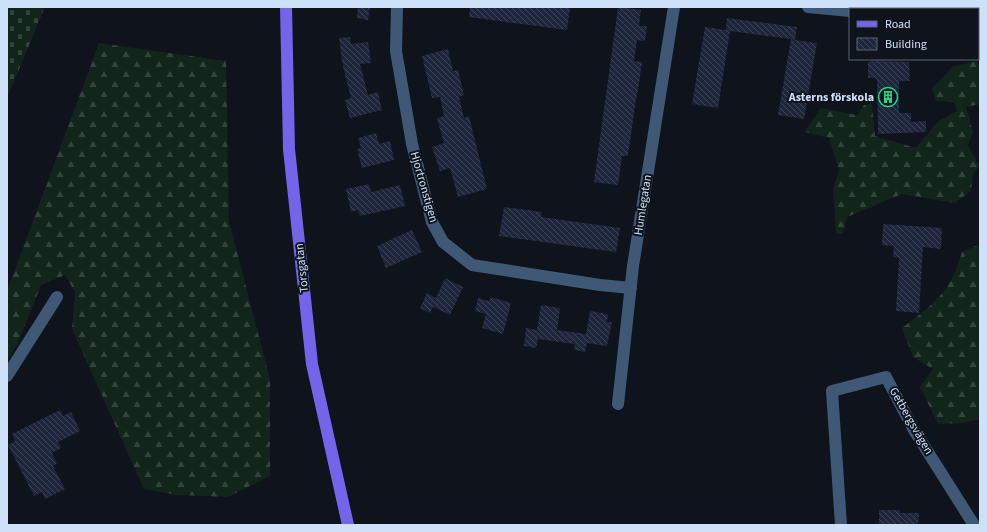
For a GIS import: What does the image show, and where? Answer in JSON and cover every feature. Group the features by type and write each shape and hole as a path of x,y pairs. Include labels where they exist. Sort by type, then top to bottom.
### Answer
{"main road":[{"name":"Torsgatan","path":"286,7 289,149 312,364 348,525"}],"street":[{"name":"Hjortronstigen","path":"397,7 396,51 412,144 432,222 443,242 472,265 600,285 631,288"},
{"name":"Humlegatan","path":"618,404 631,288 674,7"},
{"path":"808,7 845,10"},
{"path":"930,8 945,7"},
{"path":"7,376 57,297"},
{"name":"Getbergsvägen","path":"841,525 832,391 886,377 914,430 974,525"}],"green space":[{"path":"7,7 45,7 7,98"},
{"path":"99,43 226,61 229,221 270,379 270,476 228,497 177,495 144,489 72,329 75,292 65,275 41,285 17,345 7,362 7,291"},
{"path":"977,61 980,66 980,104 966,107 973,132 968,145 979,166 973,174 971,191 955,203 902,194 847,217 843,234 836,234 833,189 839,170 829,138 804,132 821,108 857,115 864,105 872,104 875,136 916,148 938,121 957,111 954,102 936,101 932,89 952,67"},
{"path":"980,244 980,419 963,423 938,424 920,387 933,369 913,357 902,328 940,296 952,278 962,252"}],"building":[{"path":"358,7 370,7 368,20 357,18"},
{"path":"470,7 570,7 567,30 469,17"},
{"path":"618,7 641,10 639,26 647,26 645,41 637,40 634,61 642,62 628,156 622,156 618,185 594,182"},
{"path":"727,18 797,27 795,40 817,43 804,119 778,115 791,39 730,31 718,108 692,104 705,27 726,30"},
{"path":"350,37 351,44 368,42 371,63 360,64 368,95 378,92 382,110 350,118 345,100 351,98 343,67 339,38"},
{"path":"448,49 453,71 458,70 464,95 459,97 464,118 469,116 487,189 458,197 450,168 440,171 432,147 444,143 437,118 444,116 440,97 432,98 422,56"},
{"name":"Asterns förskola","path":"868,62 909,62 910,81 899,81 899,113 911,113 911,122 926,121 926,132 878,134 877,81 876,78 868,78"},
{"path":"376,133 379,144 390,141 394,160 362,168 357,149 361,148 358,138"},
{"path":"369,184 371,192 400,185 405,206 360,216 358,210 351,212 346,189"},
{"path":"504,207 542,212 541,217 620,228 616,252 499,236"},
{"path":"883,224 942,228 941,249 923,247 919,313 896,311 899,258 893,257 894,246 882,245"},
{"path":"412,230 422,252 386,268 377,246"},
{"path":"445,278 463,287 450,315 433,307 430,313 420,308 427,293 436,298"},
{"path":"491,297 511,303 503,334 482,328 486,314 475,311 478,298 489,301"},
{"path":"541,305 560,308 557,330 586,334 590,311 608,314 607,322 612,322 607,346 587,343 585,352 574,350 575,344 538,339 536,348 524,346 526,328 537,330"},
{"path":"60,410 63,416 71,412 80,431 58,442 61,448 52,453 57,464 53,466 65,489 45,499 42,492 34,496 8,445 15,441 12,434"},
{"path":"879,510 900,510 900,513 919,513 918,525 879,525"}],"place":[{"name":"Asterns förskola","path":"888,97"}]}
